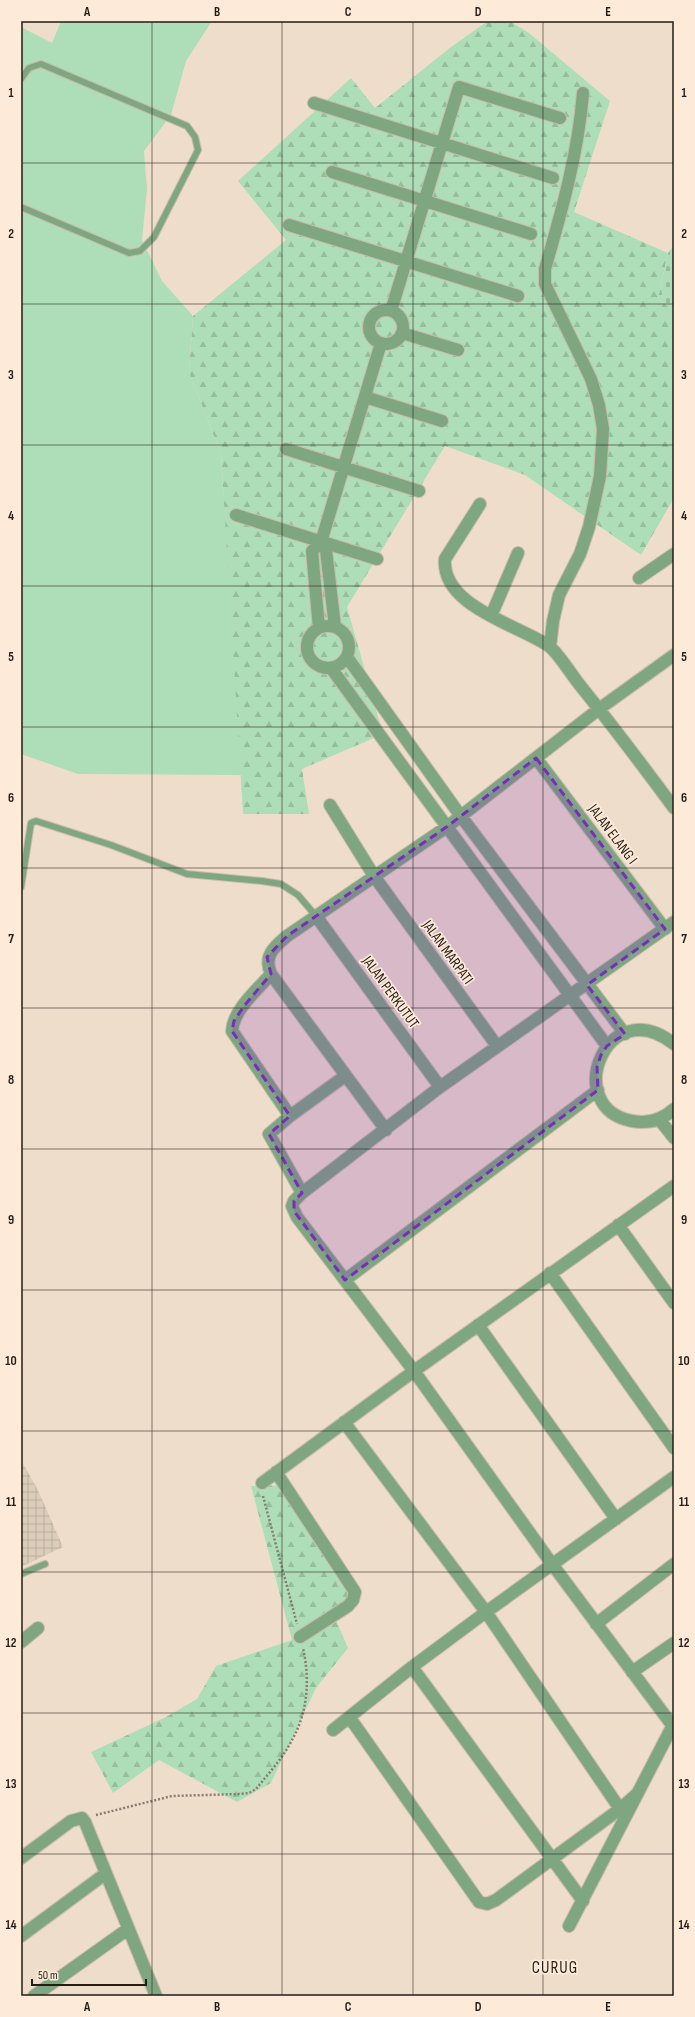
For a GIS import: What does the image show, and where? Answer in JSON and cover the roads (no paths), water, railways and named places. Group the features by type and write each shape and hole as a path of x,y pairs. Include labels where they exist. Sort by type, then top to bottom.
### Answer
{"street":[{"path":"391,311 459,87 560,118"},
{"path":"550,647 553,621 559,595 580,554 589,527 600,476 602,445 602,423 591,379 545,284 546,269 570,181 580,131 583,93"},
{"path":"314,104 553,178"},
{"path":"332,172 531,234"},
{"path":"289,225 518,296"},
{"path":"391,311 400,318 403,328 402,333 396,341 392,343 381,343 377,341 370,333 370,322 376,314 391,311"},
{"path":"402,333 458,350"},
{"path":"319,628 312,551 321,542 381,343"},
{"path":"365,397 442,421"},
{"path":"286,449 420,491"},
{"path":"480,504 445,559 444,568 454,589 465,599 491,616 550,647 674,808"},
{"path":"236,515 377,560"},
{"path":"321,542 326,550 335,627"},
{"path":"491,616 518,553"},
{"path":"639,578 674,554"},
{"path":"330,626 335,627 348,639 349,651 347,657 338,666 324,668 313,662 307,650 310,637 319,628 330,626"},
{"path":"386,1130 271,974 267,957 275,946 316,916 448,826 460,815 599,709 674,655"},
{"path":"347,657 460,815 625,1034"},
{"path":"331,668 608,1046"},
{"name":"JALAN ELANG I","path":"536,758 670,925"},
{"name":"JALAN MARPATI","path":"330,805 374,876 497,1046"},
{"name":"JALAN PERKUTUT","path":"316,916 440,1087"},
{"path":"568,1926 583,1901 673,1724 596,1624 414,1371 294,1212 292,1206 294,1201 302,1193 386,1130 440,1087 497,1046 572,996 670,925"},
{"path":"271,974 244,1006 234,1021 232,1031 290,1116"},
{"path":"674,1044 656,1033 646,1031 625,1034 608,1046 601,1055 596,1067 596,1079 602,1100 618,1116 638,1122 649,1122 659,1119 674,1109"},
{"path":"302,1193 269,1134 290,1116 345,1076"},
{"path":"345,1280 598,1090"},
{"path":"659,1119 674,1138"},
{"path":"262,1483 414,1371 674,1186"},
{"path":"618,1225 674,1303"},
{"path":"550,1273 674,1448"},
{"path":"478,1325 616,1519"},
{"path":"344,1422 486,1612 620,1810"},
{"path":"276,1472 355,1592 353,1600 348,1606 300,1637"},
{"path":"332,1730 350,1718 412,1667 486,1612 674,1477"},
{"path":"596,1624 674,1564"},
{"path":"21,1642 38,1628"},
{"path":"632,1672 674,1642"},
{"path":"412,1667 583,1901"},
{"path":"350,1718 479,1902 487,1904 496,1900 620,1810 638,1793"},
{"path":"21,1858 71,1821 82,1818 89,1827 105,1874 154,1992 143,1996"},
{"path":"21,1936 105,1874"},
{"path":"34,1996 128,1929"}],"lane":[{"path":"21,79 29,68 41,64 187,126 195,137 198,150 154,237 140,250 129,253 21,207"},
{"path":"22,887 31,823 36,821 111,845 187,874 262,880 281,884 298,895 316,916"},
{"path":"21,1574 45,1564"}],"district":[{"name":"CURUG","path":"555,1967"}]}
